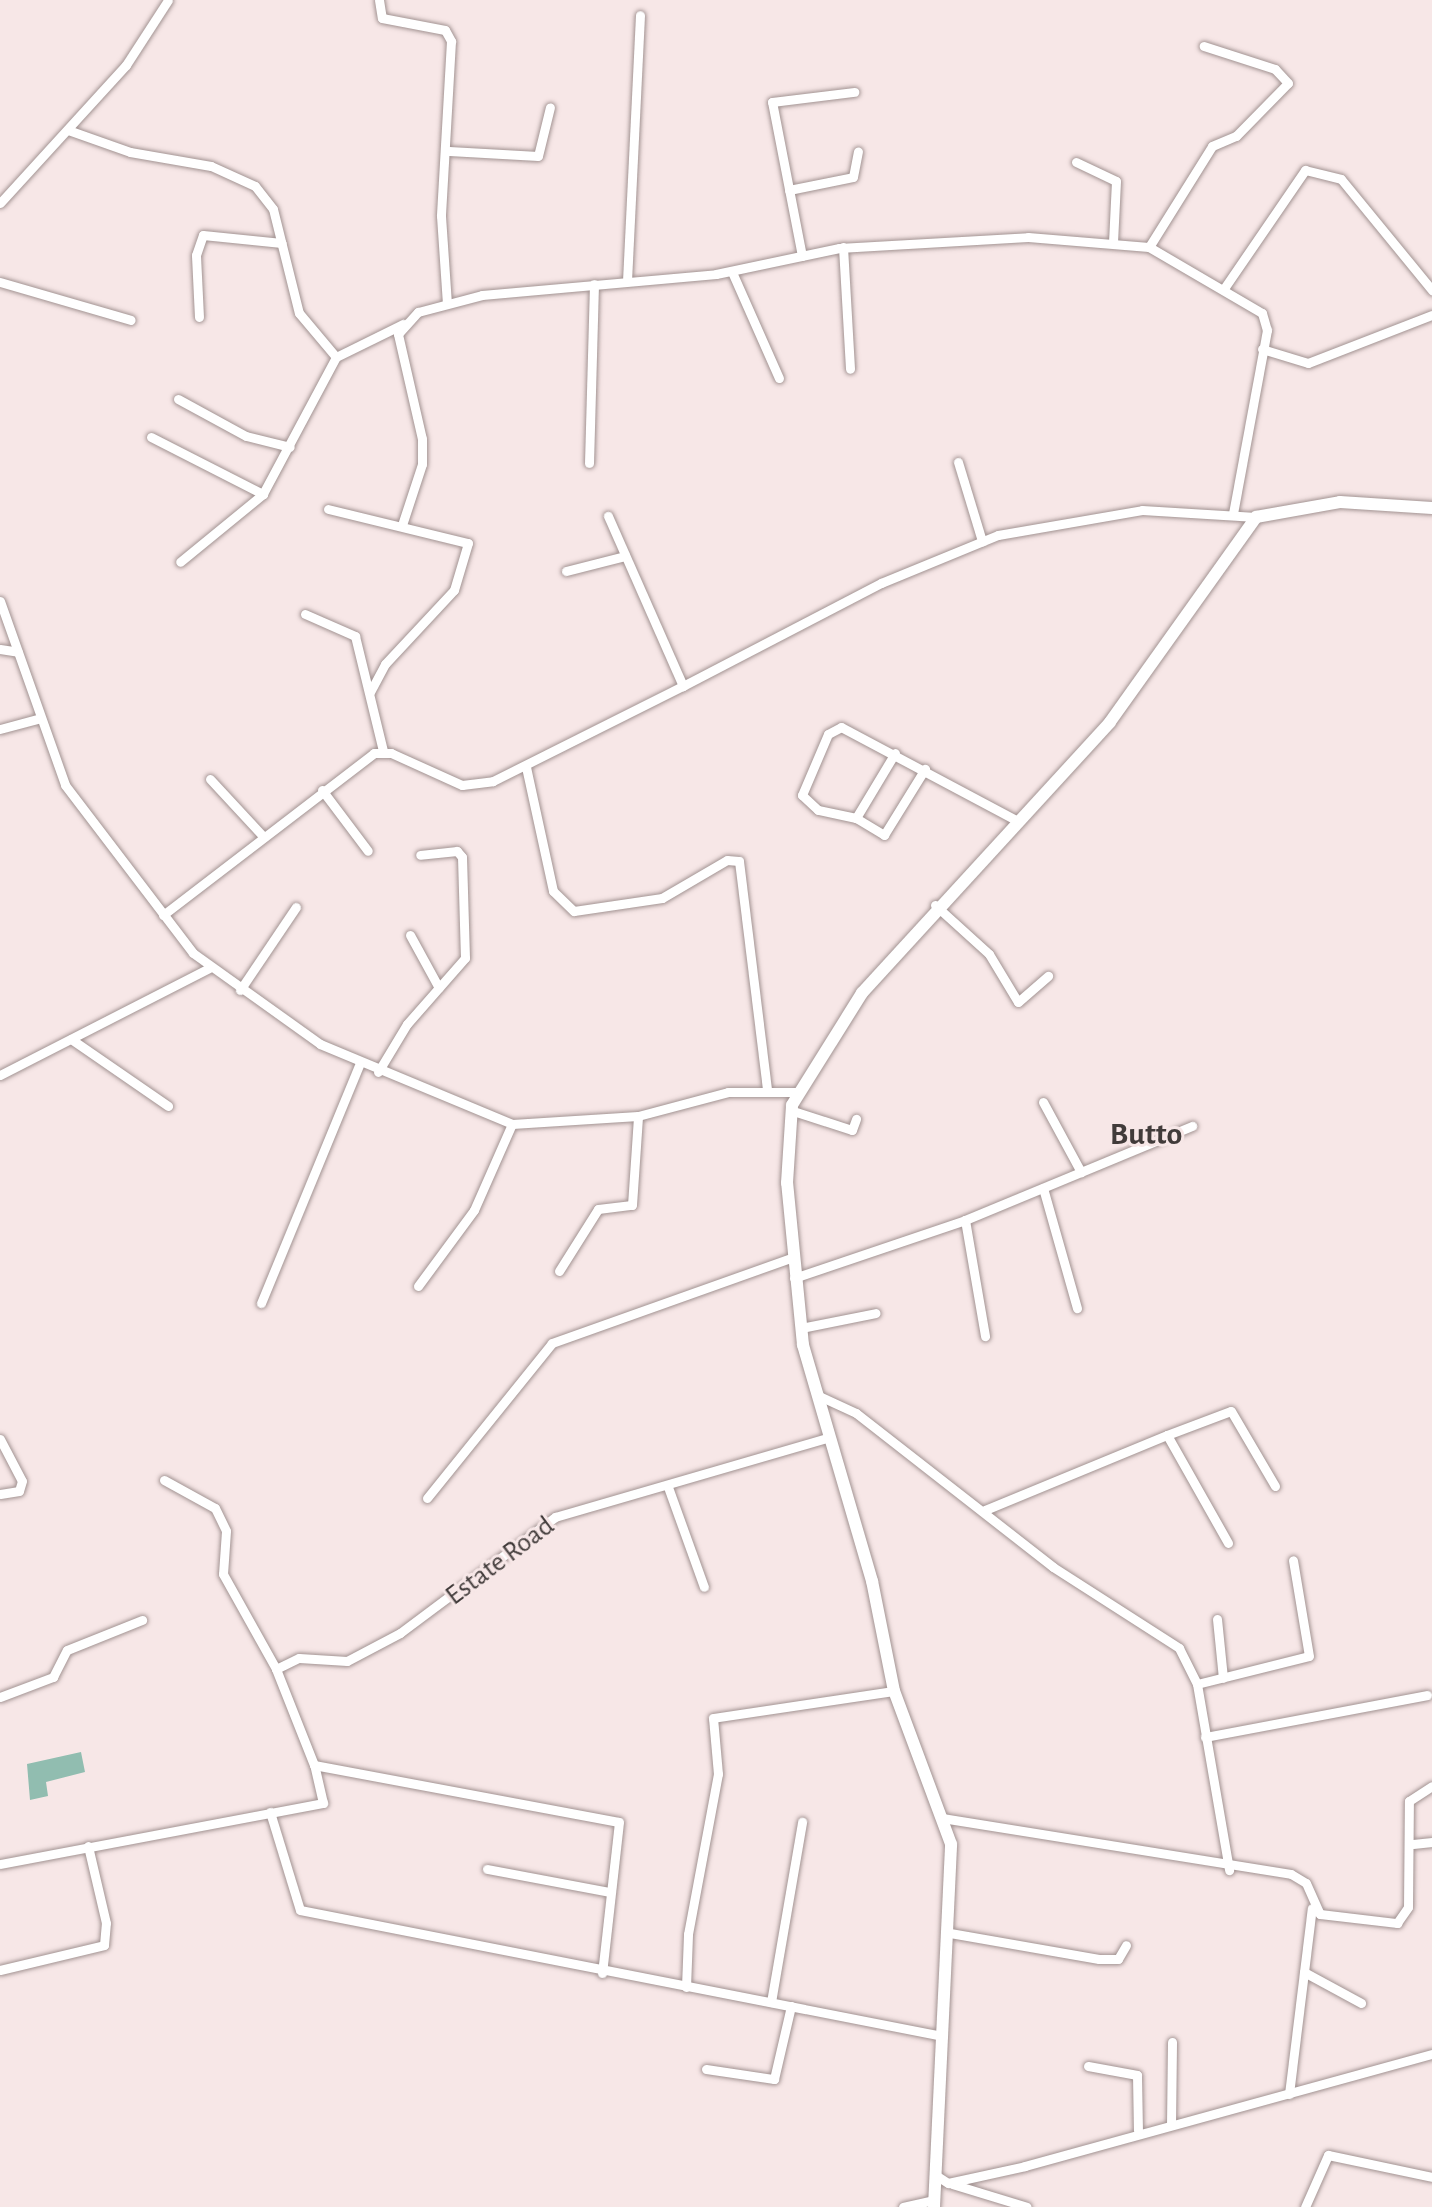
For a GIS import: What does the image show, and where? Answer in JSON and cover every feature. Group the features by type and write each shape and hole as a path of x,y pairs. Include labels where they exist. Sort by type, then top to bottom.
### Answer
{"street":[{"path":"0,203 15,178 68,130 126,65 168,0"},
{"path":"379,0 382,18 450,35 449,151 441,216 447,303"},
{"path":"627,281 640,15"},
{"path":"1149,247 1212,146 1236,136 1288,83 1275,69 1204,46"},
{"path":"802,256 772,102 854,92"},
{"path":"449,151 538,156 550,107"},
{"path":"68,130 240,177 267,199 282,243 299,313 336,357"},
{"path":"789,190 853,177 858,151"},
{"path":"1076,162 1116,181 1113,243"},
{"path":"1225,287 1305,170 1341,179 1432,290"},
{"path":"199,317 196,255 203,235 282,243"},
{"path":"180,562 263,494 336,357 447,303 594,284 732,272 843,247 1028,237 1149,247 1225,287 1262,313 1262,349 1233,513"},
{"path":"843,247 850,369"},
{"path":"732,272 779,378"},
{"path":"0,282 131,320"},
{"path":"589,463 594,284"},
{"path":"1262,349 1308,363 1432,315"},
{"path":"402,525 422,464 399,345 403,324"},
{"path":"178,399 246,436 290,447"},
{"path":"151,437 263,494"},
{"path":"958,462 982,541"},
{"path":"383,751 462,785 526,767 853,596 982,541 1142,510 1233,513 1256,517 1340,502 1432,508"},
{"path":"328,509 466,538 467,558 454,590 385,664 370,692"},
{"path":"608,516 683,686"},
{"path":"903,2207 934,2204 950,1933 951,1844 894,1691 872,1581 814,1393 794,1278 790,1110 796,1092 829,1036 935,905 1110,722 1256,517"},
{"path":"566,571 625,556"},
{"path":"0,601 65,785 163,915 209,968 240,990 378,1072 512,1124 638,1116 705,1095 767,1090 796,1092"},
{"path":"305,614 355,636 383,751"},
{"path":"0,649 18,652"},
{"path":"0,729 41,718"},
{"path":"925,769 884,835 856,818 828,814 802,795 828,734 841,727 895,753 925,769 1016,820"},
{"path":"163,915 261,834 383,751"},
{"path":"856,818 895,753"},
{"path":"526,767 553,891 574,911 662,898 727,860 739,861 767,1090"},
{"path":"210,779 261,834"},
{"path":"322,790 368,851"},
{"path":"378,1072 439,988 465,958 462,857 457,851 420,855"},
{"path":"935,905 989,954 1018,1002 1048,976"},
{"path":"240,990 296,907"},
{"path":"410,935 439,988"},
{"path":"0,1075 209,968"},
{"path":"71,1039 168,1106"},
{"path":"261,1303 360,1063"},
{"path":"1043,1102 1081,1172"},
{"path":"790,1110 852,1130 856,1119"},
{"path":"559,1271 598,1209 632,1205 638,1116"},
{"path":"418,1286 474,1210 512,1124"},
{"path":"794,1278 965,1220 1192,1126"},
{"path":"1043,1188 1077,1308"},
{"path":"965,1220 985,1336"},
{"path":"427,1498 552,1343 793,1257"},
{"path":"801,1328 876,1313"},
{"path":"814,1393 856,1413 985,1510 1053,1567 1172,1641 1197,1684 1229,1870"},
{"path":"985,1510 1231,1411 1275,1486"},
{"path":"1167,1435 1228,1543"},
{"name":"Estate Road","path":"276,1669 299,1658 347,1661 400,1633 547,1520 827,1438"},
{"path":"0,1439 22,1481 19,1491 0,1494"},
{"path":"0,1864 323,1803 314,1765 276,1669 223,1574 226,1531 215,1508 164,1480"},
{"path":"668,1487 704,1587"},
{"path":"1197,1684 1309,1656 1293,1560"},
{"path":"1217,1619 1223,1678"},
{"path":"0,1697 53,1677 67,1650 142,1620"},
{"path":"686,1987 688,1934 719,1763 713,1718 894,1691"},
{"path":"1205,1737 1427,1695"},
{"path":"314,1765 616,1820 622,1829 610,1892 602,1973"},
{"path":"1312,1908 1401,1922 1413,1844 1410,1797 1432,1786"},
{"path":"270,1812 300,1910 602,1973 942,2036"},
{"path":"942,1818 1229,1870 1301,1877 1312,1908 1289,2094"},
{"path":"771,2002 802,1822"},
{"path":"1413,1844 1432,1842"},
{"path":"0,1970 104,1945 106,1923 88,1846"},
{"path":"487,1869 610,1892"},
{"path":"950,1933 1099,1959 1118,1959 1126,1945"},
{"path":"1304,1972 1361,2003"},
{"path":"706,2069 769,2082 791,2006"},
{"path":"1171,2125 1172,2042"},
{"path":"948,2183 1432,2054"},
{"path":"1088,2066 1137,2075 1138,2130"},
{"path":"1305,2207 1328,2155 1432,2177"},
{"path":"934,2174 948,2183 1027,2207"}],"shaded area":[{"path":"81,1752 85,1772 46,1782 48,1796 30,1800 27,1764"}],"district":[{"name":"Butto","path":"1146,1134"}]}
